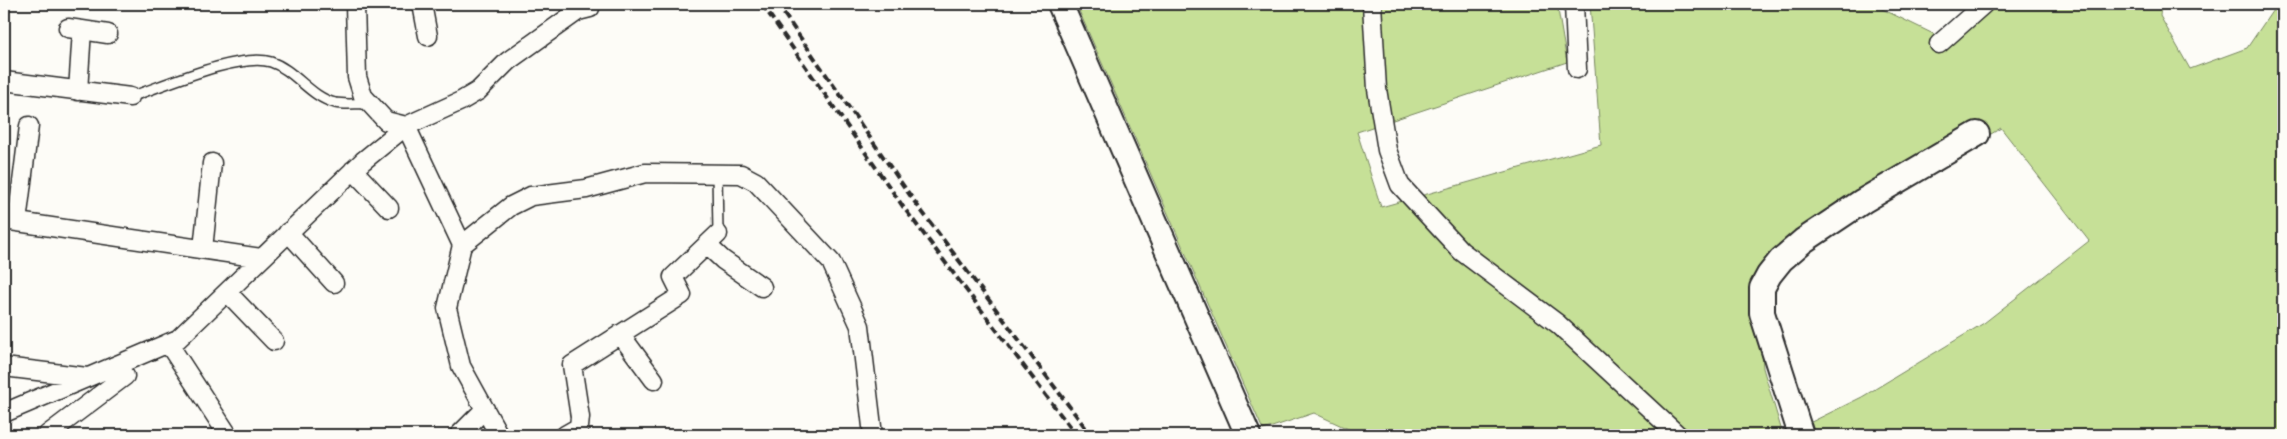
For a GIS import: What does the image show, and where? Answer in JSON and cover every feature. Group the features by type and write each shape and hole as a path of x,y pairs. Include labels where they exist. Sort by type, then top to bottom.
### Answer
{"street":[{"path":"355,4 357,76 363,96 386,121 406,126"},
{"path":"422,4 428,36"},
{"path":"1060,4 1248,435"},
{"path":"1372,4 1377,89 1387,150 1400,185 1461,251 1558,324 1678,435"},
{"path":"1574,4 1577,69"},
{"path":"1939,44 1984,4"},
{"path":"47,435 168,344 178,339 353,170 406,126 461,101 478,91 508,61 578,11 590,8"},
{"path":"78,91 75,29 108,34"},
{"path":"4,81 130,97"},
{"path":"29,126 10,221 261,258"},
{"path":"406,126 462,245"},
{"path":"1801,435 1762,313 1762,288 1769,275 1781,260 1811,236 1863,201 1977,134"},
{"path":"203,249 212,164"},
{"path":"353,170 389,208"},
{"path":"499,435 462,366 447,308 462,245 511,206 531,196 586,189 645,173 717,172 741,174 756,182 831,262 860,326 873,435"},
{"path":"288,232 334,283"},
{"path":"565,435 580,427 572,365 682,294 673,277 712,239 723,260 762,287"},
{"path":"227,292 274,341"},
{"path":"620,334 654,380"},
{"path":"168,344 223,434"},
{"path":"4,367 90,378 128,374"},
{"path":"4,413 90,378"},
{"path":"458,435 485,409"}],"lane":[{"path":"130,97 239,60 270,62 297,77 318,95 335,103 370,104"},
{"path":"712,239 717,172"}],"green space":[{"path":"1076,4 1557,4 1567,62 1357,132 1381,207 1601,145 1590,4 1881,4 1880,8 1950,42 1990,4 2161,4 2160,16 2190,69 2247,48 2277,4 2283,4 2283,435 1785,435 1862,397 1984,323 2089,241 2001,128 1792,253 1758,292 1763,368 1783,435 1412,435 1404,433 1402,435 1361,435 1314,413 1263,430"}],"railway":[{"path":"762,4 904,208 1076,435"},
{"path":"777,4 914,201 1091,435"}]}
